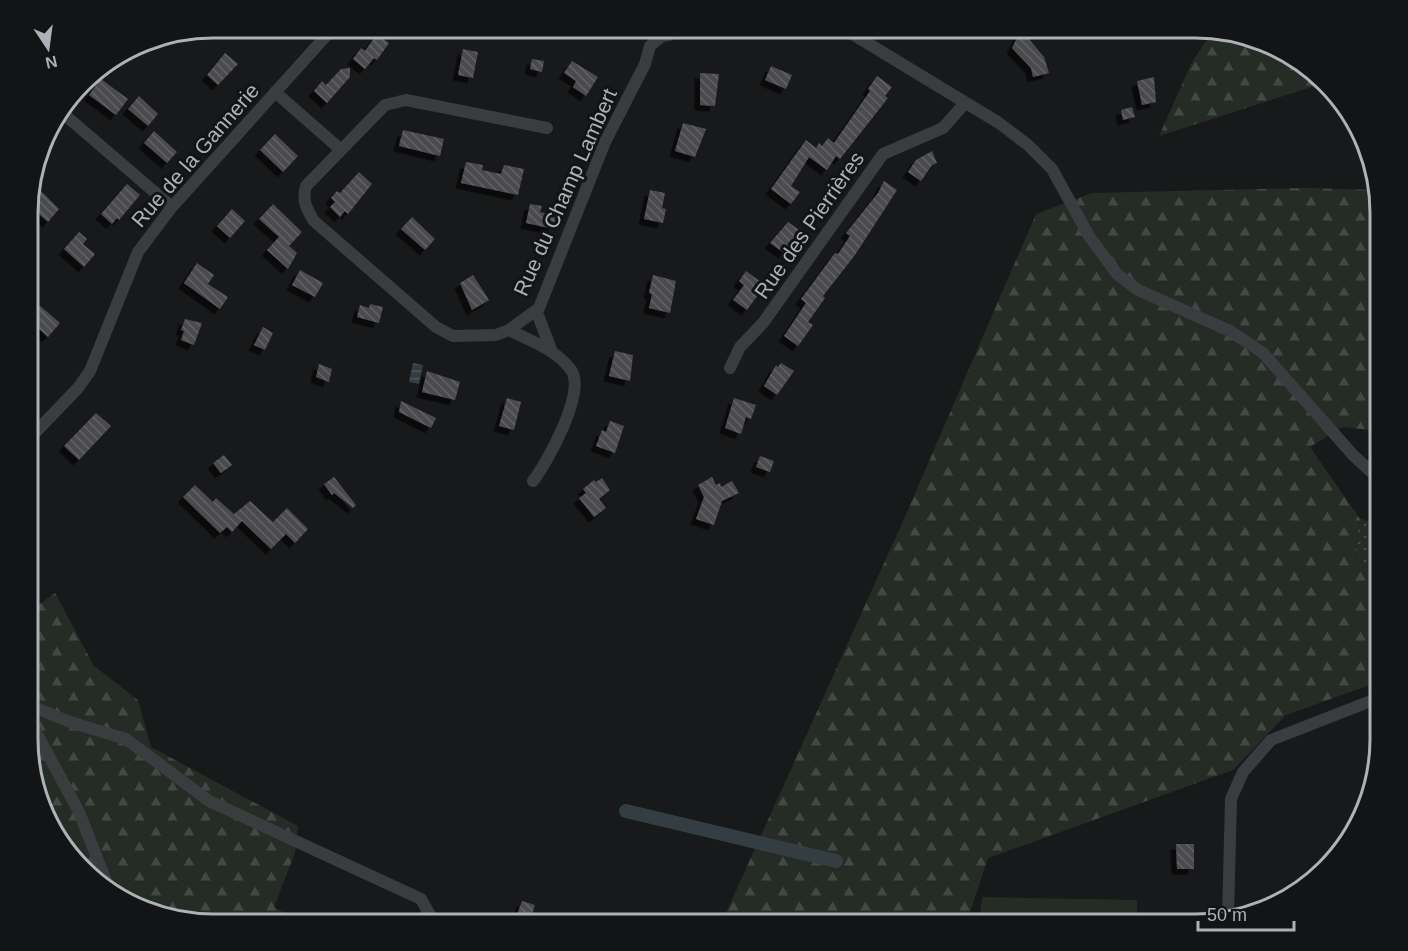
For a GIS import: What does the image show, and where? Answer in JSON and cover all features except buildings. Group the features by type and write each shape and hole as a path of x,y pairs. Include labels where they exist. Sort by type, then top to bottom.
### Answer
{"street":[{"name":"Rue de la Gannerie","path":"38,429 78,388 90,371 138,252 172,207 324,38"},
{"name":"Rue du Champ Lambert","path":"547,128 406,100 385,105 306,186 303,197 314,221 436,327 453,336 480,338 509,330 536,310 557,268 604,142 645,64 650,46 660,38"},
{"path":"859,38 1028,145 1052,169 1100,255 1117,274 1138,290 1230,331 1263,353 1353,455 1370,471"},
{"path":"275,92 340,149"},
{"name":"Rue des Pierrières","path":"730,368 740,347 763,323 883,154 944,128 965,103"},
{"path":"66,116 172,207"},
{"path":"536,310 552,352"},
{"path":"509,330 552,352 572,371 576,389 556,443 545,466 533,481"},
{"path":"1228,910 1232,799 1243,772 1271,740 1370,701"},
{"path":"38,709 126,740 209,801 421,898 429,914"},
{"path":"38,737 79,812 104,875"}],"green space":[{"path":"1208,39 1241,43 1293,67 1316,86 1159,136 1192,62"},
{"path":"1307,188 1368,190 1370,430 1342,427 1310,447 1360,519 1356,546 1370,584 1370,685 1286,715 1233,770 988,858 970,913 726,913 904,519 1036,214 1092,193"},
{"path":"1360,519 1370,521 1370,584 1356,546"},
{"path":"55,593 94,666 138,700 151,747 298,826 295,853 274,907 286,914 213,914 179,910 156,904 115,884 81,854 61,826 51,805 39,761 38,605"},
{"path":"982,897 1137,900 1137,913 980,913"}],"shaded area":[{"path":"413,363 423,365 419,384 409,382"}],"waterway":[{"path":"626,811 836,861"}]}
